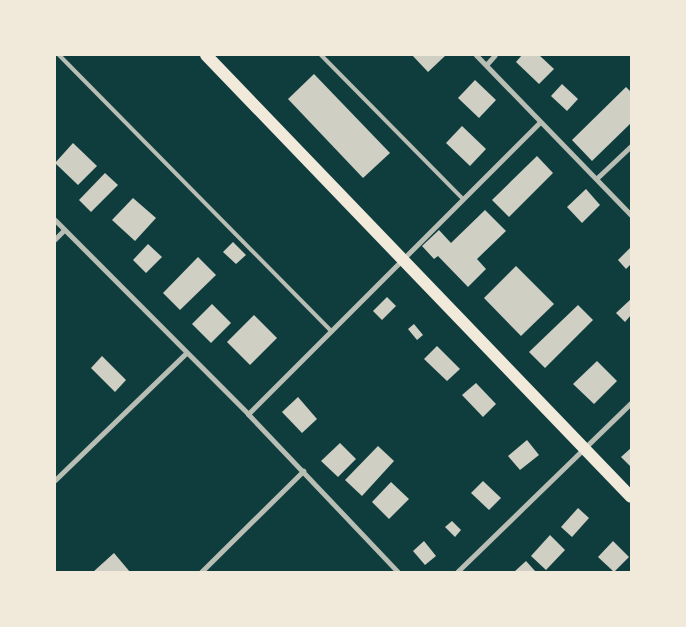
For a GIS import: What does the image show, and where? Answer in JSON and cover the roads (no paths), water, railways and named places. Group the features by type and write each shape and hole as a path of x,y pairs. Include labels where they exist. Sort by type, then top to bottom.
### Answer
{"main road":[{"path":"206,55 631,497"}],"street":[{"path":"476,55 631,215"},
{"path":"486,65 496,55"},
{"path":"248,414 540,122"},
{"path":"597,178 631,146"},
{"path":"55,220 248,414 398,572"},
{"path":"55,238 64,230"},
{"path":"55,480 186,353"},
{"path":"457,572 631,403"},
{"path":"201,572 303,471"}],"lane":[{"path":"60,55 331,331"},
{"path":"321,55 463,199"}]}
